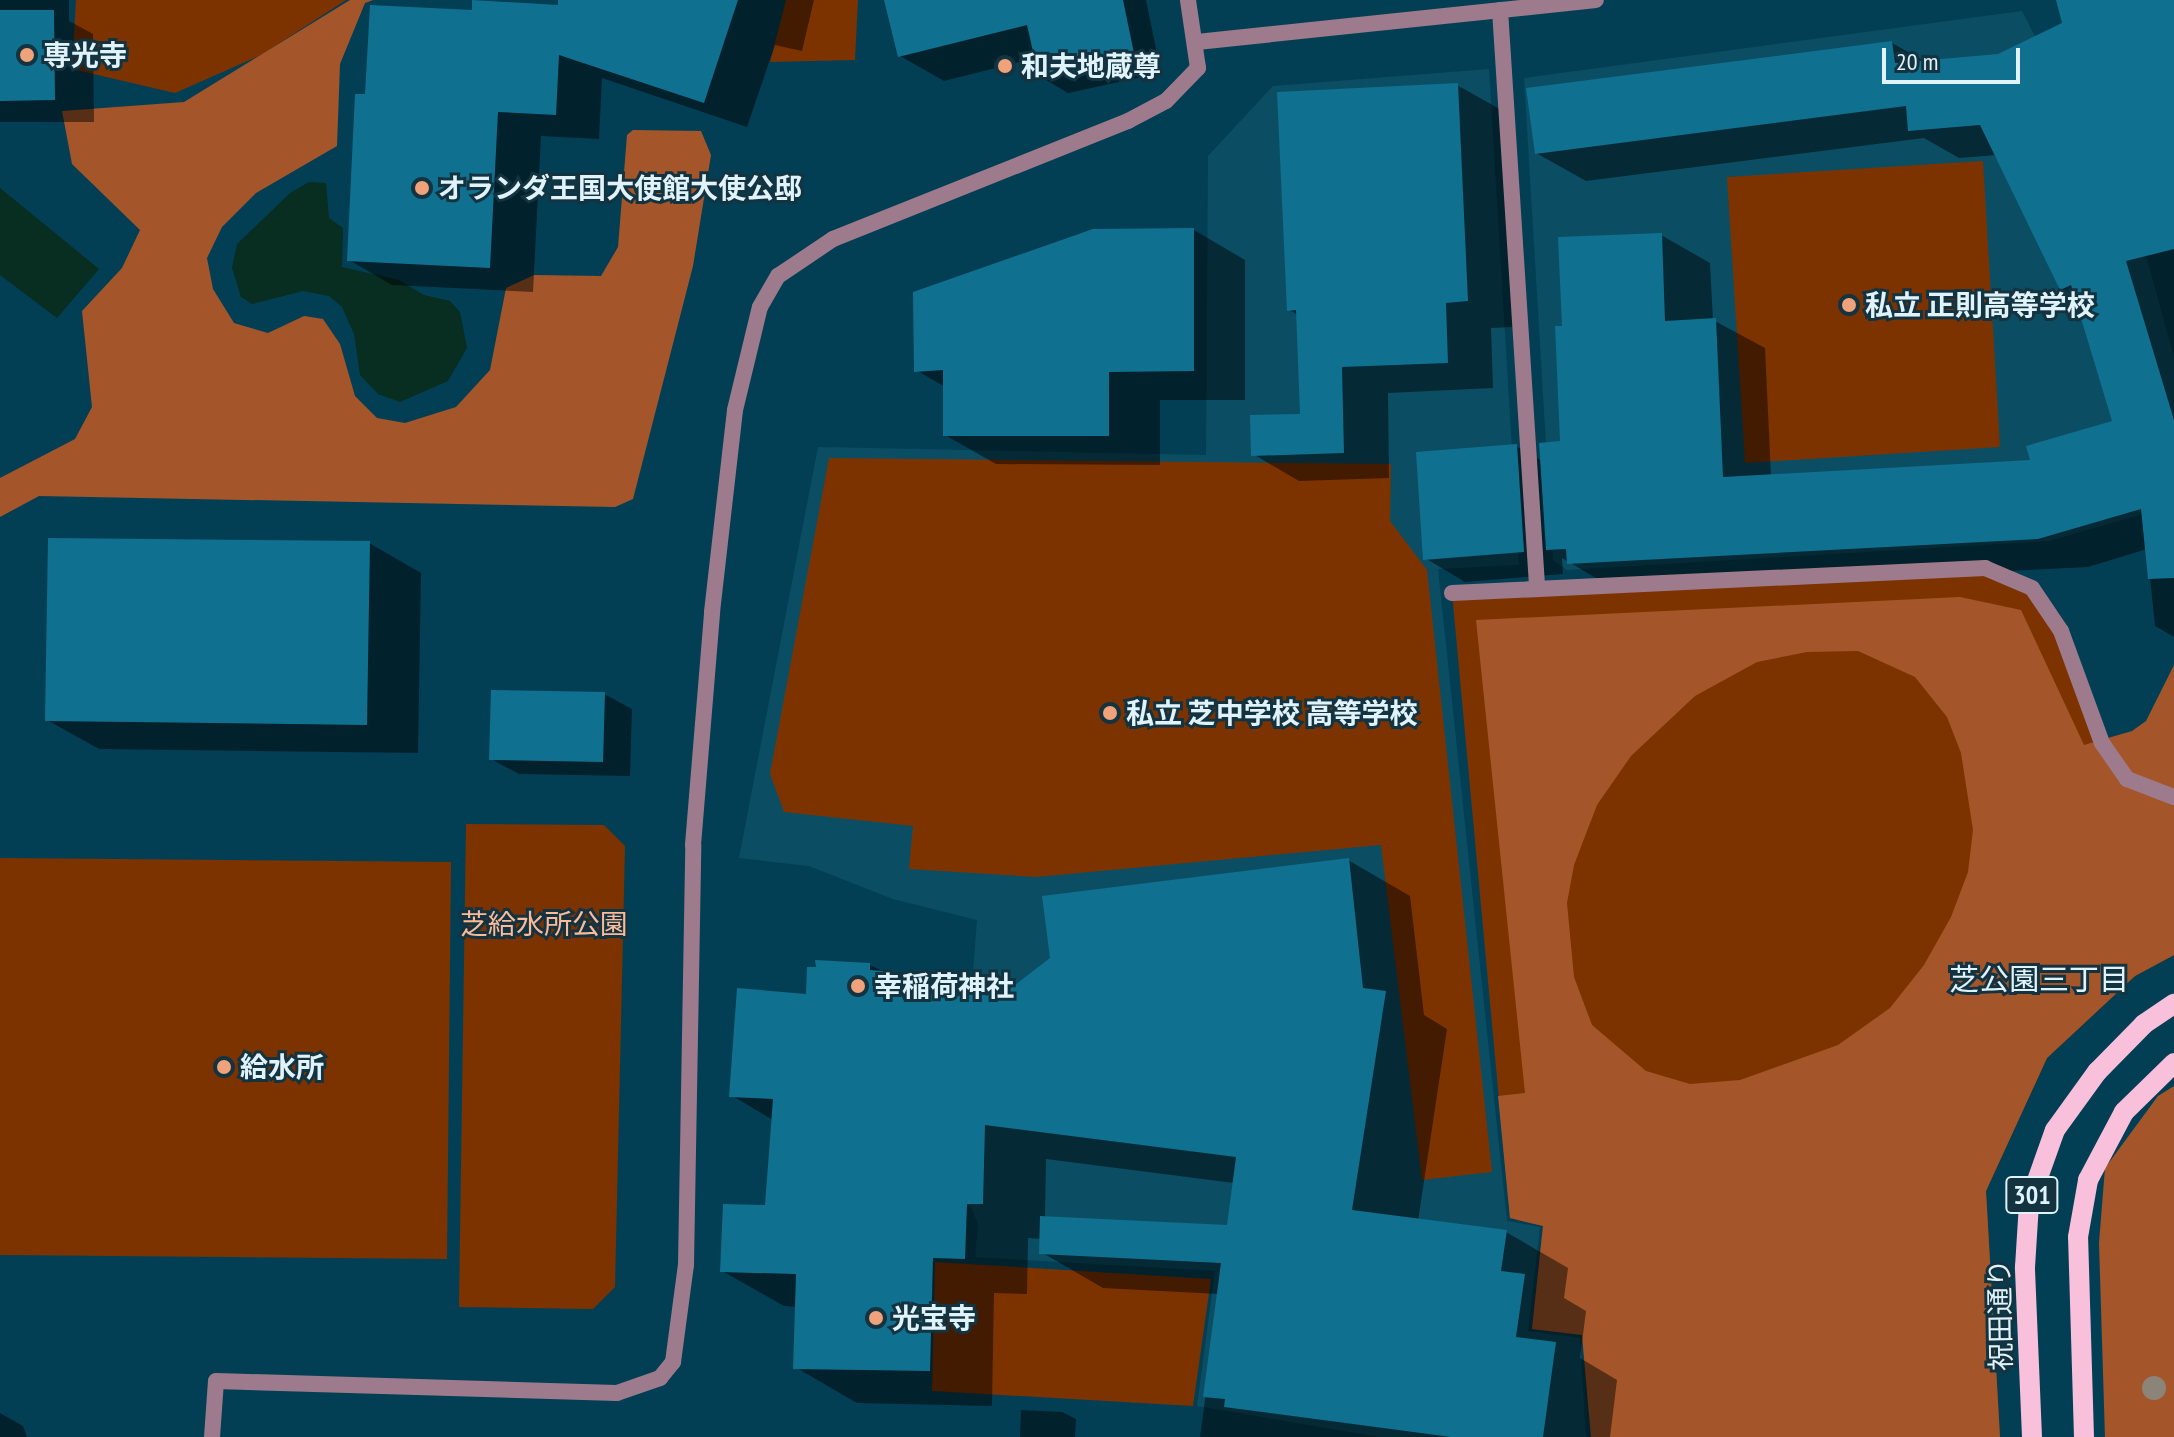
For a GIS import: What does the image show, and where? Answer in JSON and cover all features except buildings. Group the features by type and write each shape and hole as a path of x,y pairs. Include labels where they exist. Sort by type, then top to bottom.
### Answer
{"main road":[{"name":"祝田通り","path":"2032,1437 2025,1267 2029,1203 2055,1130 2097,1072 2144,1024 2174,1004"},
{"name":"301","path":"2084,1437 2078,1237 2088,1180 2124,1112 2174,1063"}],"street":[{"path":"1197,42 1588,0"},
{"path":"212,1437 216,1381 617,1393 660,1378 673,1362 686,1265 693,845 712,612 735,410 760,307 778,276 833,239 889,212 1128,121 1166,101 1198,68 1197,42 1188,1"},
{"path":"1500,10 1537,586"},
{"path":"1452,593 1537,586 1985,568 2032,588 2061,631 2102,743 2127,779 2174,797"}],"shaded area":[{"path":"350,0 373,0 365,3 340,64 337,146 256,193 222,227 207,258 213,289 234,323 268,333 304,316 323,319 340,344 355,396 377,418 405,423 456,407 490,370 506,288 534,275 601,276 618,247 627,135 633,130 701,131 711,155 693,266 633,499 615,507 39,496 0,517 0,478 75,439 92,407 82,311 122,268 140,230 72,164 62,111 184,102"},
{"name":"私立 正則高等学校","path":"2022,11 2145,252 2174,357 2174,505 2049,541 1567,570 1553,560 1524,78"},
{"name":"私立 芝中学校 高等学校","path":"1489,69 1519,565 1438,569 1507,1221 1540,1227 1528,1331 1580,1338 1586,1437 1379,1437 1197,1406 1215,1271 975,1257 978,1224 970,1206 875,1204 962,1118 977,920 893,899 809,866 739,858 818,447 1206,455 1208,156 1273,86"},
{"path":"309,182 326,183 329,218 343,228 342,267 399,280 424,295 450,301 460,312 467,348 448,381 400,402 378,394 360,375 354,334 342,307 329,296 303,291 252,304 241,297 232,268 237,244 290,193"},
{"path":"0,188 99,269 57,318 0,275"},
{"path":"1960,597 2021,610 2084,745 2132,731 2146,721 2174,665 2174,955 2135,976 2047,1058 1986,1191 2000,1437 1591,1437 1582,1335 1532,1329 1543,1226 1510,1218 1498,1096 1525,1093 1476,620","holes":["1858,651 1915,677 1947,717 1961,753 1973,830 1968,872 1951,917 1924,965 1890,1008 1838,1045 1740,1080 1690,1084 1646,1071 1592,1025 1574,977 1567,903 1574,865 1597,805 1631,756 1695,696 1757,662 1807,652"]},
{"path":"2174,1086 2174,1437 2105,1437 2099,1243 2105,1168 2158,1096"}],"green space":[{"path":"76,0 346,0 261,55 175,93 72,69"},
{"path":"786,0 858,0 855,60 770,62"},
{"path":"1983,161 2000,447 1745,463 1727,177"},
{"path":"829,458 1391,464 1390,521 1427,570 1492,1172 1422,1180 1381,845 1036,877 909,869 913,826 784,812 770,774"},
{"path":"1985,568 2032,588 2061,631 2174,955 2135,976 2047,1058 1986,1191 2000,1437 1591,1437 1582,1335 1532,1329 1543,1226 1510,1218 1452,593"},
{"name":"芝給水所公園","path":"466,824 604,825 625,846 615,1287 593,1309 459,1307"},
{"name":"給水所","path":"0,858 451,862 447,1259 0,1255"},
{"path":"935,1262 1211,1279 1193,1406 932,1391"}],"place":[{"name":"専光寺","path":"27,55"},
{"name":"和夫地蔵尊","path":"1005,66"},
{"name":"オランダ王国大使館大使公邸","path":"422,188"},
{"name":"私立 正則高等学校","path":"1849,305"},
{"name":"私立 芝中学校 高等学校","path":"1110,713"},
{"name":"幸稲荷神社","path":"858,986"},
{"name":"給水所","path":"224,1067"},
{"name":"光宝寺","path":"876,1318"}],"district":[{"name":"芝公園三丁目","path":"2039,979"}]}
